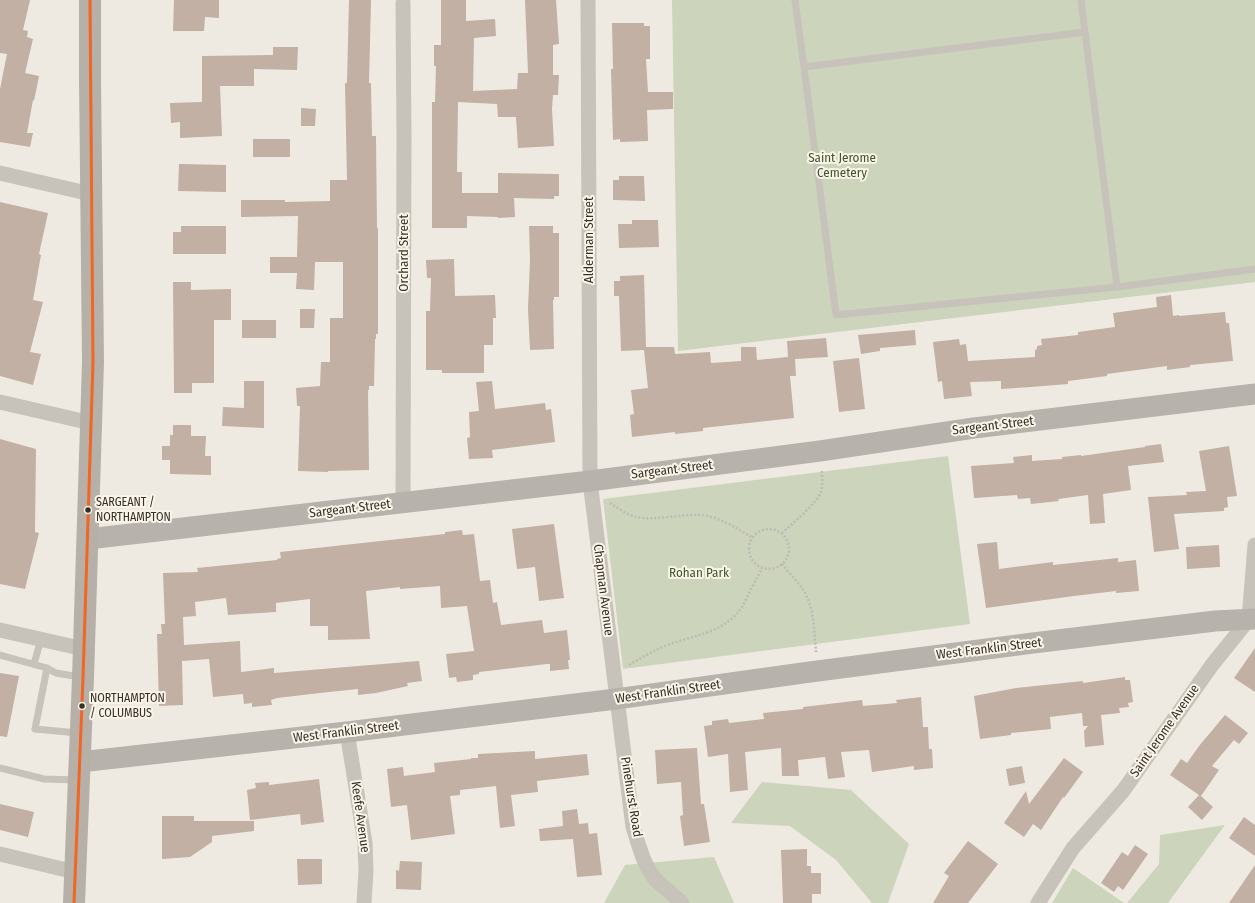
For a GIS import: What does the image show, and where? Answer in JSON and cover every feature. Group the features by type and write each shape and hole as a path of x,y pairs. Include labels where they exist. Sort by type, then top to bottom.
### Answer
{"main road":[{"path":"74,903 80,771 93,362 90,0"}],"street":[{"name":"Alderman Street","path":"588,0 590,481"},
{"name":"Orchard Street","path":"403,2 403,503"},
{"path":"0,172 91,194"},
{"name":"Sargeant Street","path":"88,540 590,481 820,451 974,428 1255,394"},
{"path":"0,402 91,423"},
{"name":"Chapman Avenue","path":"590,481 616,699"},
{"path":"1252,619 1255,545"},
{"name":"West Franklin Street","path":"80,771 347,732 616,699 1010,646 1215,621 1252,619"},
{"name":"Saint Jerome Avenue","path":"1038,903 1073,848 1123,791 1212,665 1252,619"},
{"path":"0,630 84,649"},
{"name":"Pinehurst Road","path":"616,699 634,827 644,860 656,880 682,903"},
{"name":"Keefe Avenue","path":"347,732 365,843 366,871 364,903"},
{"path":"0,854 76,872"}],"lane":[{"path":"795,0 836,315 1117,288 1255,269"},
{"path":"1081,0 1117,288"},
{"path":"804,67 1085,32"},
{"path":"34,664 41,639"},
{"path":"0,655 47,668 56,673 83,678"},
{"path":"47,668 35,729 81,734"},
{"path":"0,768 44,778 80,771"}],"path":[{"path":"782,533 811,505 821,492 822,481 820,451"},
{"path":"609,503 639,518 698,515 711,517 729,524 753,538"},
{"path":"765,529 773,529 782,533 788,541 790,549 788,556 782,564 773,569 762,568 755,563 749,553 749,545 758,532 765,529"},
{"path":"782,564 800,586 807,598 812,611 814,630"},
{"path":"623,669 655,650 708,632 724,624 739,612 762,568"}],"green space":[{"name":"Saint Jerome Cemetery","path":"672,0 1255,0 1255,282 678,351"},
{"name":"Rohan Park","path":"948,456 970,624 623,669 603,499"},
{"path":"762,782 851,790 909,844 888,903 872,903 836,860 790,826 731,823"},
{"path":"1225,825 1168,903 1127,903 1159,864 1160,835"},
{"path":"714,857 734,903 604,903 625,865"},
{"path":"1073,868 1124,903 1052,903"}],"building":[{"path":"0,0 30,0 23,30 28,31 27,37 33,39 25,73 39,76 27,133 33,133 30,147 0,142 0,89 7,54 0,53"},
{"path":"174,0 219,0 219,18 205,17 204,31 173,31"},
{"path":"349,0 371,0 369,83 371,83 372,136 376,136 378,334 376,334 375,339 374,386 369,386 368,390 369,470 328,472 298,471 300,406 297,406 296,388 320,386 321,362 330,362 330,318 343,318 343,262 315,262 314,290 296,289 297,273 270,273 270,257 297,257 298,216 241,217 241,200 285,200 285,202 330,201 330,180 347,180 345,83 347,83"},
{"path":"441,0 466,0 466,21 495,19 496,36 474,38 473,91 517,89 518,73 528,73 525,0 556,0 559,44 553,45 553,75 559,75 558,95 553,95 552,109 554,146 518,148 516,117 498,117 497,104 458,102 457,172 462,172 462,193 498,193 498,173 559,174 559,196 554,196 554,199 514,198 515,217 498,218 467,216 467,228 432,228 432,102 435,102 436,66 434,66 434,45 441,45"},
{"path":"612,23 644,23 644,26 650,26 650,59 646,59 648,92 673,92 673,109 647,110 648,141 620,142 620,139 613,140 611,69 613,69"},
{"path":"273,47 298,47 297,70 254,69 254,86 220,86 222,136 180,138 180,122 171,123 170,103 202,102 202,56 273,55"},
{"path":"301,108 316,109 315,126 301,126"},
{"path":"253,139 290,139 290,157 253,157"},
{"path":"179,164 226,165 226,192 178,191"},
{"path":"619,176 644,176 645,201 613,200 613,180 619,180"},
{"path":"0,202 48,213 39,254 41,255 33,300 43,302 30,352 41,354 33,385 0,376"},
{"path":"632,220 658,220 659,247 619,248 618,224 632,224"},
{"path":"181,226 226,226 226,254 173,254 173,232 181,232"},
{"path":"529,226 553,226 553,233 559,233 559,297 554,297 553,300 554,349 530,350 528,309 530,260"},
{"path":"454,259 455,296 495,295 496,318 493,318 493,345 484,345 484,373 442,373 442,370 426,370 426,311 430,311 431,278 427,278 426,260"},
{"path":"644,275 646,347 674,347 675,354 710,352 711,363 741,361 741,347 756,347 757,360 788,357 787,341 826,338 828,357 795,359 796,376 790,376 794,418 703,428 703,431 675,434 675,432 632,437 630,415 634,414 631,390 648,388 644,350 621,351 619,296 614,296 614,281 620,281 620,276"},
{"path":"173,282 191,282 191,290 231,289 231,320 214,320 214,383 192,383 192,393 174,393"},
{"path":"1171,295 1173,316 1225,312 1226,323 1229,323 1233,361 1190,365 1190,367 1167,370 1167,366 1068,381 1068,384 1031,387 1001,389 1001,381 970,382 972,396 944,399 942,381 938,382 933,342 959,339 960,345 966,344 968,361 1035,357 1035,350 1037,349 1037,346 1042,345 1041,339 1078,335 1078,332 1115,327 1113,313 1157,307 1156,297"},
{"path":"300,309 315,309 314,328 300,328"},
{"path":"242,320 276,320 276,338 242,338"},
{"path":"915,330 916,345 880,348 880,351 861,354 858,335"},
{"path":"859,358 865,409 839,412 833,361"},
{"path":"244,381 264,381 264,428 222,426 223,407 244,408"},
{"path":"492,381 495,409 545,403 546,410 551,409 555,442 492,450 493,458 469,459 467,438 470,437 469,412 479,411 476,382"},
{"path":"173,425 191,425 191,436 206,436 205,456 211,456 211,475 170,474 170,460 162,460 162,446 170,446 170,435 173,435"},
{"path":"0,439 36,449 35,532 39,533 25,589 0,584"},
{"path":"1161,444 1164,462 1128,466 1131,490 1103,494 1105,523 1090,524 1088,495 1058,499 1059,501 1031,504 1030,498 1018,499 1017,495 974,498 971,466 1014,463 1013,457 1032,455 1032,461 1062,459 1062,457 1081,456"},
{"path":"1229,446 1237,496 1227,497 1228,507 1224,508 1224,511 1174,514 1179,549 1154,552 1148,497 1187,495 1186,492 1206,491 1199,451"},
{"path":"554,524 564,598 539,601 535,567 517,569 512,529"},
{"path":"462,530 463,535 474,534 480,581 490,580 493,603 497,602 501,625 542,620 544,633 567,630 570,660 568,660 569,669 550,671 550,664 547,664 479,672 479,674 473,675 473,680 457,682 456,677 449,678 446,654 474,651 467,606 441,608 440,586 400,589 400,587 366,591 370,639 328,640 328,626 310,626 310,599 276,603 276,612 228,615 226,598 195,602 196,616 183,617 184,645 240,641 241,672 274,668 274,673 419,661 422,681 407,683 408,686 376,693 358,695 358,689 277,698 271,700 272,705 252,707 252,703 244,704 243,694 213,697 209,659 182,661 183,705 159,706 157,634 162,634 161,624 165,624 163,573 198,572 197,568 277,560 281,558 280,552 445,534 445,532"},
{"path":"997,542 999,569 1053,562 1053,565 1118,558 1118,562 1136,560 1139,591 1116,593 1116,591 986,608 977,544"},
{"path":"1219,545 1220,567 1187,569 1186,547"},
{"path":"1255,648 1255,692 1234,678"},
{"path":"0,673 19,676 7,737 0,736"},
{"path":"1125,677 1125,680 1130,680 1133,702 1128,703 1129,707 1119,708 1120,713 1101,715 1104,745 1085,747 1084,731 1088,726 1083,726 1082,713 1050,717 1051,729 1011,733 1011,735 980,739 974,696 1016,688 1083,681 1083,683"},
{"path":"921,697 923,727 928,727 929,749 932,749 933,768 914,770 914,766 872,772 869,750 841,752 845,777 828,779 825,757 798,760 799,776 782,776 781,748 745,752 748,790 730,792 728,754 708,757 704,726 712,725 712,721 728,719 729,723 764,719 763,713 803,709 803,707 862,700 863,706 897,703 896,700"},
{"path":"1225,715 1248,733 1239,744 1234,740 1212,766 1219,770 1201,796 1213,807 1202,820 1188,807 1199,795 1170,775 1181,759 1187,763"},
{"path":"697,748 701,804 704,804 710,842 684,846 680,816 683,815 681,782 657,784 655,750"},
{"path":"535,751 535,759 587,754 589,775 537,781 538,792 511,795 515,826 500,828 496,786 460,790 460,795 450,796 455,834 411,840 407,805 391,807 387,769 403,767 404,776 435,772 434,763 478,758 478,754"},
{"path":"1064,758 1083,772 1064,798 1063,797 1041,830 1033,824 1024,837 1004,823 1026,791 1029,804"},
{"path":"1022,766 1025,783 1009,786 1006,769"},
{"path":"319,779 324,822 301,825 300,814 250,820 247,790 256,788 255,783 269,782 269,785"},
{"path":"0,804 34,812 28,837 0,830"},
{"path":"577,809 579,824 588,823 589,834 597,833 602,875 577,877 573,839 540,841 539,829 563,826 562,811"},
{"path":"162,816 194,816 194,821 254,821 254,831 212,836 212,842 190,857 162,859"},
{"path":"1244,817 1255,825 1255,856 1229,838"},
{"path":"968,841 998,864 968,903 933,903 949,876 944,873"},
{"path":"1135,845 1148,854 1123,890 1118,886 1114,892 1101,883 1122,852 1128,856"},
{"path":"807,849 807,866 811,866 811,873 821,873 821,894 812,894 812,903 783,903 781,850"},
{"path":"297,859 322,859 322,884 298,885"},
{"path":"400,861 422,862 421,890 396,889 396,870 399,871"},
{"path":"1255,865 1255,903 1229,903"}],"transit line":[{"path":"74,903 93,362 90,0"}],"place":[{"name":"SARGEANT / NORTHAMPTON","path":"88,510"},
{"name":"NORTHAMPTON / COLUMBUS","path":"82,706"}]}
